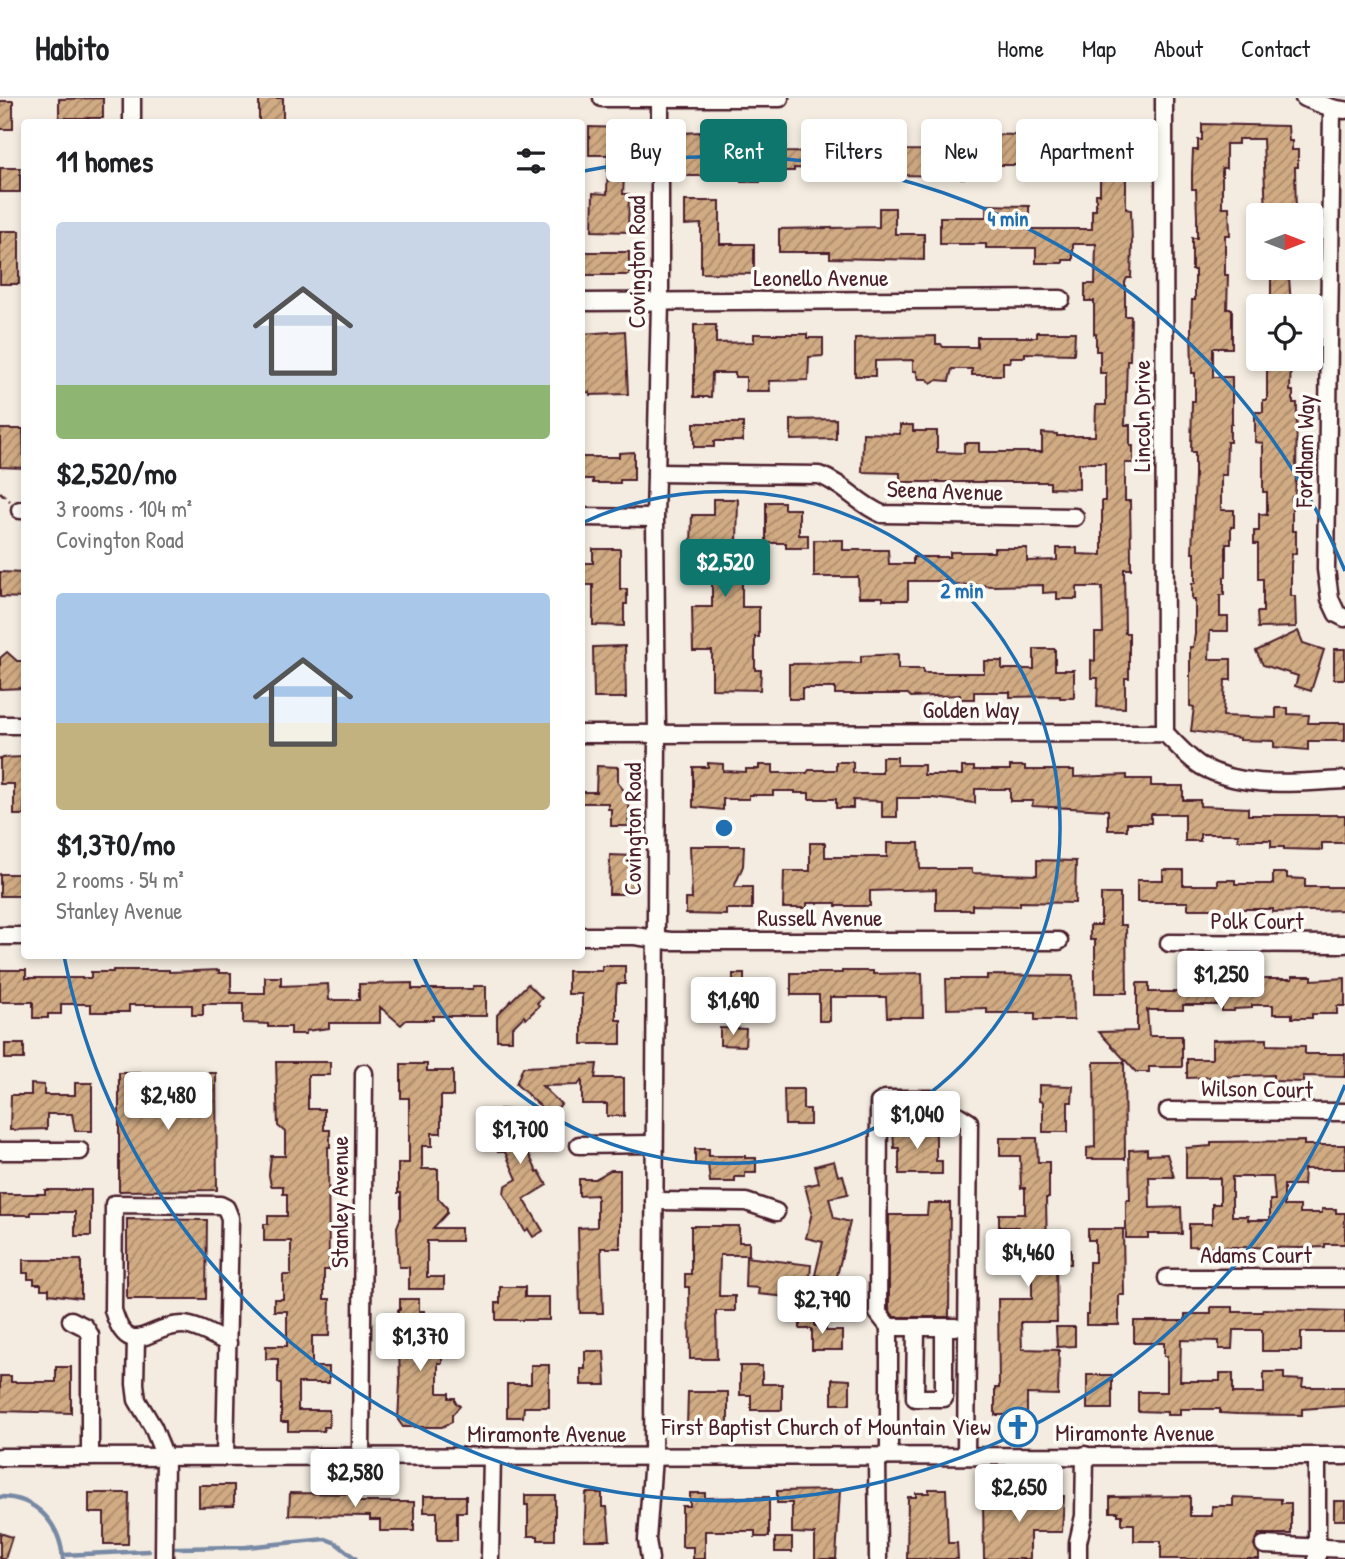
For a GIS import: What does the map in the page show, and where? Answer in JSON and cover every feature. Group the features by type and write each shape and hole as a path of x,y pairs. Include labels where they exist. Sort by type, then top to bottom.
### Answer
{"street":[{"path":"132,98 132,119"},
{"path":"602,98 780,98"},
{"name":"Covington Road","path":"650,1559 647,1540 653,1457 657,733 655,518 660,302 660,98"},
{"name":"Lincoln Drive","path":"1164,98 1165,733"},
{"path":"1304,98 1339,110"},
{"name":"Fordham Way","path":"1339,110 1328,285 1325,569 1330,599 1337,614 1345,618"},
{"path":"1328,285 1345,285"},
{"name":"Leonello Avenue","path":"585,302 1061,299"},
{"path":"1328,451 1345,451"},
{"name":"Seena Avenue","path":"656,473 819,475 831,479 870,509 882,514 1075,517"},
{"path":"585,517 655,518"},
{"path":"0,725 21,725"},
{"path":"1165,733 1200,765 1234,779 1269,783 1345,780"},
{"name":"Golden Way","path":"585,734 1165,733"},
{"path":"0,936 21,936"},
{"name":"Russell Avenue","path":"585,936 635,936 670,941 1059,942"},
{"name":"Polk Court","path":"1169,943 1345,944"},
{"name":"Stanley Avenue","path":"361,1457 364,1073"},
{"path":"878,1559 889,1327 878,1313 879,1103 885,1099 932,1098 969,1122 967,1455"},
{"name":"Wilson Court","path":"1168,1111 1345,1112"},
{"path":"579,1145 654,1144"},
{"path":"0,1151 80,1151"},
{"path":"654,1201 746,1202 776,1212"},
{"path":"225,1457 228,1343 230,1218 226,1208 114,1204 113,1310 117,1324 125,1335 136,1339 173,1326 186,1325 228,1343"},
{"name":"Adams Court","path":"1167,1278 1345,1278"},
{"path":"71,1320 85,1327 90,1335 90,1457"},
{"path":"889,1327 968,1327"},
{"path":"916,1327 915,1398 944,1398 944,1327"},
{"path":"136,1339 137,1400 166,1457 164,1559"},
{"path":"1078,1559 1078,1542 1084,1516 1085,1455"},
{"path":"489,1558 492,1456"},
{"path":"1317,1456 1317,1554"},
{"name":"Miramonte Avenue","path":"0,1457 1345,1457"},
{"path":"1264,1545 1317,1554 1345,1549"}],"building":[{"path":"103,98 103,118 59,118 59,99"},
{"path":"259,98 283,98 283,119 259,119"},
{"path":"0,101 13,101 13,129 0,129"},
{"path":"1202,124 1288,126 1292,150 1298,150 1298,167 1295,167 1296,203 1266,203 1263,139 1238,139 1238,144 1226,144 1226,168 1222,168 1222,207 1229,207 1230,235 1225,235 1225,275 1228,275 1227,309 1232,309 1232,348 1213,348 1213,377 1232,377 1232,424 1230,442 1227,442 1226,475 1221,475 1221,510 1234,510 1234,527 1231,527 1231,544 1226,544 1224,595 1220,595 1220,617 1228,617 1228,631 1210,631 1209,659 1231,659 1231,680 1225,680 1223,716 1276,718 1276,708 1288,708 1288,714 1309,715 1308,723 1345,723 1345,741 1308,741 1308,750 1274,747 1274,741 1240,740 1191,731 1194,707 1190,706 1190,647 1193,647 1195,634 1192,583 1195,583 1195,553 1192,553 1195,452 1191,452 1195,373 1192,373 1191,326 1192,300 1195,300 1195,270 1192,270 1192,238 1197,238 1196,189 1192,189 1192,173 1193,150 1198,150 1198,140 1202,140"},
{"path":"589,127 606,127 606,155 589,155"},
{"path":"700,132 700,176 686,176 686,133"},
{"path":"1002,135 1016,135 1016,165 1002,165"},
{"path":"907,150 921,150 921,175 907,175"},
{"path":"787,152 801,152 801,168 794,168 794,171 787,171"},
{"path":"0,168 20,168 20,192 0,192"},
{"path":"607,182 624,182 623,194 629,194 628,232 592,231 593,193 607,194"},
{"path":"1100,182 1126,182 1126,209 1131,210 1131,278 1127,278 1125,282 1125,316 1131,316 1125,425 1130,425 1133,463 1125,463 1125,501 1130,501 1131,569 1124,569 1125,633 1129,633 1129,678 1125,678 1125,708 1097,707 1098,678 1091,678 1091,660 1095,661 1095,633 1103,633 1102,587 1077,587 1077,599 1057,599 1057,592 1043,593 1043,585 994,586 950,584 950,581 908,581 908,600 883,600 883,597 859,597 858,577 814,577 814,540 843,540 843,550 888,550 889,564 913,564 913,557 950,557 950,552 994,552 994,548 1027,548 1027,561 1057,560 1057,548 1077,548 1077,554 1102,555 1105,463 1079,463 1079,489 1050,488 1050,482 900,482 900,473 862,472 863,433 900,434 900,425 913,425 913,431 937,431 937,452 964,453 964,443 979,443 979,452 1042,452 1042,433 1057,436 1095,436 1096,405 1106,405 1106,373 1100,373 1100,351 1096,351 1094,334 1094,301 1085,301 1085,284 1095,284 1096,244 1073,244 1073,260 1063,260 1063,263 1036,263 1036,248 940,244 940,217 986,217 986,205 1029,206 1029,229 1092,229 1092,210 1096,210 1096,194 1100,194"},
{"path":"685,201 720,201 720,244 754,244 754,274 701,273 701,224 685,225"},
{"path":"879,208 895,208 895,234 924,234 924,260 830,258 830,252 779,252 779,229 879,227"},
{"path":"0,231 19,231 19,284 0,284"},
{"path":"585,252 629,252 629,275 585,275"},
{"path":"1271,280 1289,280 1290,294 1271,294"},
{"path":"694,325 716,325 716,343 754,342 754,334 807,334 807,338 823,338 823,356 809,357 808,380 769,381 770,391 746,391 746,377 735,377 735,373 712,373 711,397 694,397"},
{"path":"625,331 628,394 590,395 590,392 585,393 585,334"},
{"path":"1037,332 1075,332 1074,354 1025,353 1025,357 1010,357 1010,362 1003,362 1003,375 972,375 972,369 952,369 949,381 936,380 931,383 927,379 919,379 916,371 913,371 913,360 875,361 875,376 855,376 855,338 936,336 936,344 943,347 977,347 977,337 1037,337"},
{"path":"1267,371 1291,371 1290,391 1293,391 1293,403 1297,403 1295,497 1292,497 1292,531 1296,531 1296,554 1292,554 1291,565 1291,596 1295,596 1296,627 1258,628 1257,612 1263,612 1263,579 1258,579 1258,544 1254,544 1254,531 1259,531 1259,514 1267,515 1267,492 1263,492 1263,443 1255,442 1255,412 1263,412 1263,400 1267,400"},
{"path":"836,419 836,439 791,440 791,420"},
{"path":"694,423 743,423 743,441 714,441 714,447 694,447"},
{"path":"0,429 21,429 21,468 0,467"},
{"path":"634,452 634,480 593,483 593,479 585,479 585,457 619,457 619,453"},
{"path":"713,499 738,499 737,544 749,544 749,577 742,577 742,607 759,607 755,670 761,670 760,690 712,689 712,651 693,651 692,607 712,607 712,577 690,576 692,515 713,515"},
{"path":"766,502 784,502 784,509 799,509 799,535 808,535 808,548 786,548 786,543 766,543"},
{"path":"593,549 620,549 620,589 627,589 624,626 593,625 593,585 585,585 585,563 593,563"},
{"path":"0,572 21,573 21,598 0,597"},
{"path":"1298,631 1303,643 1324,650 1311,691 1295,686 1298,676 1263,665 1256,651"},
{"path":"625,646 626,698 594,698 593,647"},
{"path":"1034,649 1055,649 1055,670 1074,670 1074,698 1010,697 1010,692 974,692 974,699 960,699 960,695 911,697 908,694 835,694 835,688 802,688 802,699 789,699 789,664 861,663 861,656 898,654 898,669 923,669 923,673 984,673 984,661 1002,661 1002,669 1034,669"},
{"path":"1334,649 1345,649 1345,679 1334,679"},
{"path":"7,652 17,661 21,661 21,688 0,689 0,658"},
{"path":"21,757 21,815 14,815 14,784 0,784 0,758"},
{"path":"882,757 897,757 897,765 924,765 924,775 962,775 962,767 974,767 974,770 1010,770 1010,766 1025,766 1025,770 1074,770 1074,777 1127,775 1127,779 1151,779 1151,786 1183,786 1183,800 1200,800 1200,806 1248,808 1248,815 1345,815 1345,843 1322,843 1322,850 1284,849 1271,847 1271,840 1238,840 1238,834 1200,834 1200,841 1185,841 1185,814 1151,814 1151,823 1127,823 1127,830 1108,830 1108,810 1032,806 1033,801 1010,801 1010,789 975,789 975,803 933,798 897,798 897,817 882,817 882,801 853,800 853,808 836,808 836,799 809,799 809,793 795,791 749,795 749,799 723,799 723,810 693,807 693,767 708,767 708,763 723,764 723,771 746,772 746,769 759,769 759,765 773,765 773,773 807,773 809,770 836,770 836,762 853,762 853,773 882,773"},
{"path":"597,766 618,767 618,783 626,793 630,793 628,826 611,826 611,809 608,809 608,803 585,803 585,792 596,792"},
{"path":"810,843 825,843 825,857 887,857 887,843 919,843 920,869 972,869 972,873 1037,875 1037,860 1076,861 1075,903 1020,902 1020,906 972,905 972,910 936,910 936,889 870,891 870,906 807,903 807,908 783,908 784,871 810,871"},
{"path":"690,846 744,846 743,866 734,887 752,887 752,909 726,909 726,915 686,914 686,899 692,899"},
{"path":"610,855 634,856 633,894 609,894"},
{"path":"1163,870 1183,870 1183,885 1218,885 1218,880 1235,880 1235,884 1273,884 1273,873 1287,873 1287,878 1305,879 1305,887 1345,887 1345,910 1273,912 1273,909 1235,909 1235,912 1218,912 1218,909 1188,909 1188,902 1137,902 1137,880 1163,880"},
{"path":"0,874 21,874 21,896 0,896"},
{"path":"1101,894 1120,894 1120,925 1126,925 1127,993 1095,993 1095,940 1090,940 1090,925 1101,925"},
{"path":"602,966 625,966 625,984 617,984 616,994 616,1020 621,1020 621,1044 582,1044 582,994 568,994 568,971 602,971"},
{"path":"0,970 26,970 26,978 91,978 91,972 113,970 219,970 219,973 231,973 231,993 265,993 265,977 281,977 281,986 328,984 329,1000 359,1000 359,984 412,983 412,989 473,989 473,986 486,986 486,1016 433,1016 433,1020 406,1020 401,1025 380,1007 380,1023 329,1023 329,1028 306,1031 306,1034 291,1034 291,1027 243,1023 243,1004 203,1004 203,1015 192,1015 192,1005 129,1005 129,1012 91,1012 91,1004 61,1004 61,1014 48,1014 48,1018 33,1018 33,1002 0,1002"},
{"path":"873,971 873,974 922,973 923,1017 887,1017 886,997 830,997 830,1021 819,1021 819,995 791,995 791,973"},
{"path":"733,974 744,974 744,994 733,994"},
{"path":"987,975 1073,976 1074,1020 1035,1020 1035,1013 987,1013 987,1008 947,1009 946,979 987,979"},
{"path":"1222,975 1256,975 1256,979 1292,979 1292,976 1312,976 1312,980 1345,978 1345,1006 1337,1006 1337,1014 1312,1014 1312,1018 1273,1014 1273,1005 1252,1005 1252,1008 1234,1011 1222,1011 1222,1005 1183,1005 1183,1010 1147,1010 1149,1036 1182,1036 1182,1067 1149,1067 1149,1072 1136,1072 1099,1032 1137,1031 1137,983 1149,983 1149,992 1188,992 1188,985 1201,985 1201,979 1222,980"},
{"path":"528,984 542,998 537,1003 539,1006 512,1028 512,1040 497,1040 497,1015"},
{"path":"720,1028 746,1029 745,1046 720,1045"},
{"path":"1267,1039 1267,1045 1305,1046 1305,1054 1345,1054 1345,1077 1303,1076 1303,1082 1273,1081 1273,1075 1187,1078 1187,1059 1212,1059 1212,1040"},
{"path":"5,1044 24,1044 24,1059 5,1059"},
{"path":"276,1062 330,1062 330,1075 308,1075 308,1109 324,1109 324,1130 330,1130 329,1270 324,1270 324,1299 330,1299 329,1336 312,1336 312,1367 329,1367 329,1383 298,1383 298,1410 329,1410 329,1427 324,1427 324,1431 288,1431 288,1422 281,1422 278,1359 266,1359 266,1346 287,1346 287,1311 274,1311 274,1299 283,1299 283,1275 291,1275 291,1241 264,1241 264,1224 268,1224 268,1216 287,1216 287,1194 283,1194 283,1186 271,1186 269,1175 271,1156 285,1156 285,1132 278,1126"},
{"path":"1094,1062 1124,1062 1125,1159 1087,1159 1087,1148 1095,1147"},
{"path":"401,1064 427,1064 427,1071 453,1071 453,1096 441,1096 441,1133 432,1133 432,1146 422,1146 422,1169 438,1169 438,1198 447,1208 447,1213 433,1228 461,1228 461,1241 427,1241 427,1277 444,1277 444,1289 409,1289 409,1267 399,1267 397,1227 401,1217 401,1193 398,1193 398,1163 409,1163 409,1098 401,1098"},
{"path":"597,1064 595,1078 624,1078 624,1116 607,1116 607,1104 582,1104 582,1080 578,1085 542,1086 561,1104 551,1116 516,1084 523,1067"},
{"path":"119,1073 216,1073 217,1190 119,1191"},
{"path":"75,1083 92,1083 92,1131 75,1131 72,1114 47,1114 47,1129 10,1130 11,1095 31,1095 31,1084 44,1085 44,1095 75,1095"},
{"path":"1039,1085 1073,1086 1072,1102 1068,1102 1068,1132 1043,1132 1043,1102 1039,1101"},
{"path":"784,1089 803,1089 803,1109 810,1109 810,1125 785,1125"},
{"path":"500,1109 531,1111 530,1140 522,1139 537,1172 539,1171 547,1185 524,1199 543,1231 533,1237 528,1229 525,1231 504,1194 505,1186 517,1179 505,1152 498,1152"},
{"path":"893,1127 932,1127 932,1134 936,1134 936,1161 942,1161 942,1174 899,1174 899,1148 894,1148"},
{"path":"1000,1138 1037,1138 1038,1162 1049,1162 1049,1198 1046,1198 1047,1250 1071,1250 1071,1264 1056,1264 1057,1322 1021,1322 1022,1349 1059,1350 1058,1395 1027,1394 1027,1415 995,1415 995,1388 999,1388 998,1299 1032,1299 1030,1267 999,1267 999,1251 1020,1251 1019,1227 999,1227 999,1214 1025,1214 1025,1188 1021,1188 1020,1156 1000,1156"},
{"path":"1304,1141 1304,1145 1345,1145 1345,1169 1304,1169 1303,1185 1284,1185 1284,1206 1300,1206 1300,1213 1322,1213 1322,1209 1336,1209 1336,1213 1345,1213 1345,1244 1300,1248 1189,1246 1189,1224 1212,1224 1212,1204 1220,1204 1220,1178 1186,1178 1186,1148 1211,1146 1211,1142","holes":["1232,1177 1273,1177 1275,1200 1270,1200 1270,1220 1248,1220 1248,1216 1232,1216"]},
{"path":"695,1149 709,1149 709,1156 756,1158 756,1173 735,1177 735,1182 710,1182 708,1164 695,1164"},
{"path":"1147,1149 1147,1155 1167,1154 1174,1177 1149,1177 1150,1208 1181,1207 1182,1234 1148,1234 1148,1238 1126,1238 1126,1200 1130,1200 1129,1150"},
{"path":"834,1161 838,1176 843,1175 848,1194 829,1198 834,1218 850,1222 836,1280 815,1275 823,1242 806,1238 812,1212 805,1186 819,1183 815,1166"},
{"path":"611,1170 620,1170 620,1248 601,1248 603,1313 580,1313 578,1228 597,1227 597,1195 579,1196 579,1179 595,1179"},
{"path":"45,1190 91,1190 91,1236 75,1236 75,1212 0,1215 0,1194 45,1194"},
{"path":"928,1203 950,1203 949,1317 894,1317 889,1309 889,1215 927,1215"},
{"path":"127,1219 207,1220 206,1299 127,1299"},
{"path":"691,1226 739,1226 739,1242 749,1242 749,1255 720,1255 719,1296 735,1296 735,1311 716,1311 717,1359 690,1359 689,1287 685,1287 685,1274 691,1274"},
{"path":"1088,1229 1123,1229 1124,1295 1119,1295 1119,1325 1086,1325 1086,1314 1089,1314 1089,1262 1095,1262 1095,1240 1088,1240"},
{"path":"746,1257 811,1265 808,1299 758,1294 759,1288 745,1287"},
{"path":"23,1260 81,1260 81,1298 49,1294 49,1289 41,1289 41,1284 34,1284 34,1279 28,1279 28,1273 23,1273"},
{"path":"500,1287 525,1287 525,1297 549,1297 549,1320 496,1320"},
{"path":"400,1299 419,1299 419,1311 425,1311 425,1329 430,1329 430,1348 442,1348 442,1363 438,1363 438,1393 449,1393 449,1398 455,1398 455,1402 460,1406 452,1415 452,1422 442,1427 403,1427 398,1420"},
{"path":"1211,1307 1233,1307 1233,1312 1262,1312 1263,1309 1345,1311 1345,1332 1301,1332 1301,1351 1262,1351 1262,1330 1233,1330 1232,1349 1219,1349 1219,1341 1181,1340 1180,1381 1220,1381 1220,1373 1233,1373 1233,1393 1264,1393 1264,1372 1284,1372 1284,1379 1303,1380 1302,1387 1345,1387 1345,1406 1302,1409 1302,1415 1220,1413 1220,1409 1180,1409 1180,1415 1138,1411 1138,1392 1167,1392 1167,1356 1164,1356 1164,1343 1134,1343 1134,1321 1185,1321 1185,1314 1211,1314"},
{"path":"800,1317 815,1317 815,1326 826,1326 826,1331 842,1331 842,1350 812,1350 812,1329 800,1329"},
{"path":"1056,1327 1075,1327 1075,1346 1057,1347"},
{"path":"585,1351 604,1351 606,1385 581,1385 581,1369 585,1369"},
{"path":"531,1365 549,1365 549,1407 524,1407 523,1417 507,1417 507,1384 531,1384"},
{"path":"740,1366 762,1366 762,1384 782,1384 782,1410 751,1410 751,1395 740,1395"},
{"path":"56,1367 71,1367 71,1413 0,1411 0,1376 11,1376 11,1382 56,1382"},
{"path":"1087,1375 1112,1375 1112,1409 1087,1409"},
{"path":"832,1379 850,1380 850,1404 832,1404"},
{"path":"688,1392 728,1392 728,1426 687,1427"},
{"path":"199,1485 234,1485 234,1506 199,1507"},
{"path":"929,1489 946,1489 948,1543 957,1543 958,1559 907,1559 908,1497 916,1497 916,1493 929,1493"},
{"path":"840,1490 836,1559 815,1559 815,1534 792,1533 792,1503 777,1503 777,1491"},
{"path":"89,1493 129,1493 128,1544 104,1544 104,1513 89,1513"},
{"path":"290,1493 355,1494 355,1502 414,1502 414,1531 380,1531 380,1520 370,1520 370,1516 289,1515"},
{"path":"586,1493 602,1493 602,1507 607,1507 610,1540 584,1540"},
{"path":"690,1493 705,1493 705,1498 769,1497 769,1537 755,1537 755,1531 705,1531 705,1559 693,1559 693,1547 682,1547 682,1506 690,1506"},
{"path":"525,1495 555,1495 555,1540 538,1540 538,1536 528,1536 528,1505 525,1505"},
{"path":"1004,1495 1064,1496 1062,1532 1030,1532 1030,1559 984,1559 983,1502 1004,1502"},
{"path":"424,1496 466,1496 466,1512 457,1512 457,1540 437,1540 437,1512 424,1512"},
{"path":"1190,1496 1190,1516 1212,1516 1212,1506 1233,1506 1233,1497 1281,1499 1281,1503 1291,1503 1291,1534 1259,1534 1254,1545 1259,1559 1161,1559 1161,1541 1134,1541 1134,1524 1122,1524 1122,1515 1110,1512 1110,1497"},
{"path":"1334,1501 1345,1501 1345,1520 1334,1520"},
{"path":"0,1533 12,1537 5,1559 0,1559"},
{"path":"775,1538 792,1538 792,1552 775,1552"}],"waterway":[{"path":"0,1497 25,1502 44,1515 57,1535 63,1559"},
{"path":"176,1548 246,1547 326,1539 336,1543 356,1559"},
{"path":"63,1555 149,1551"}],"place":[{"name":"First Baptist Church of Mountain View","path":"1018,1427"}]}
